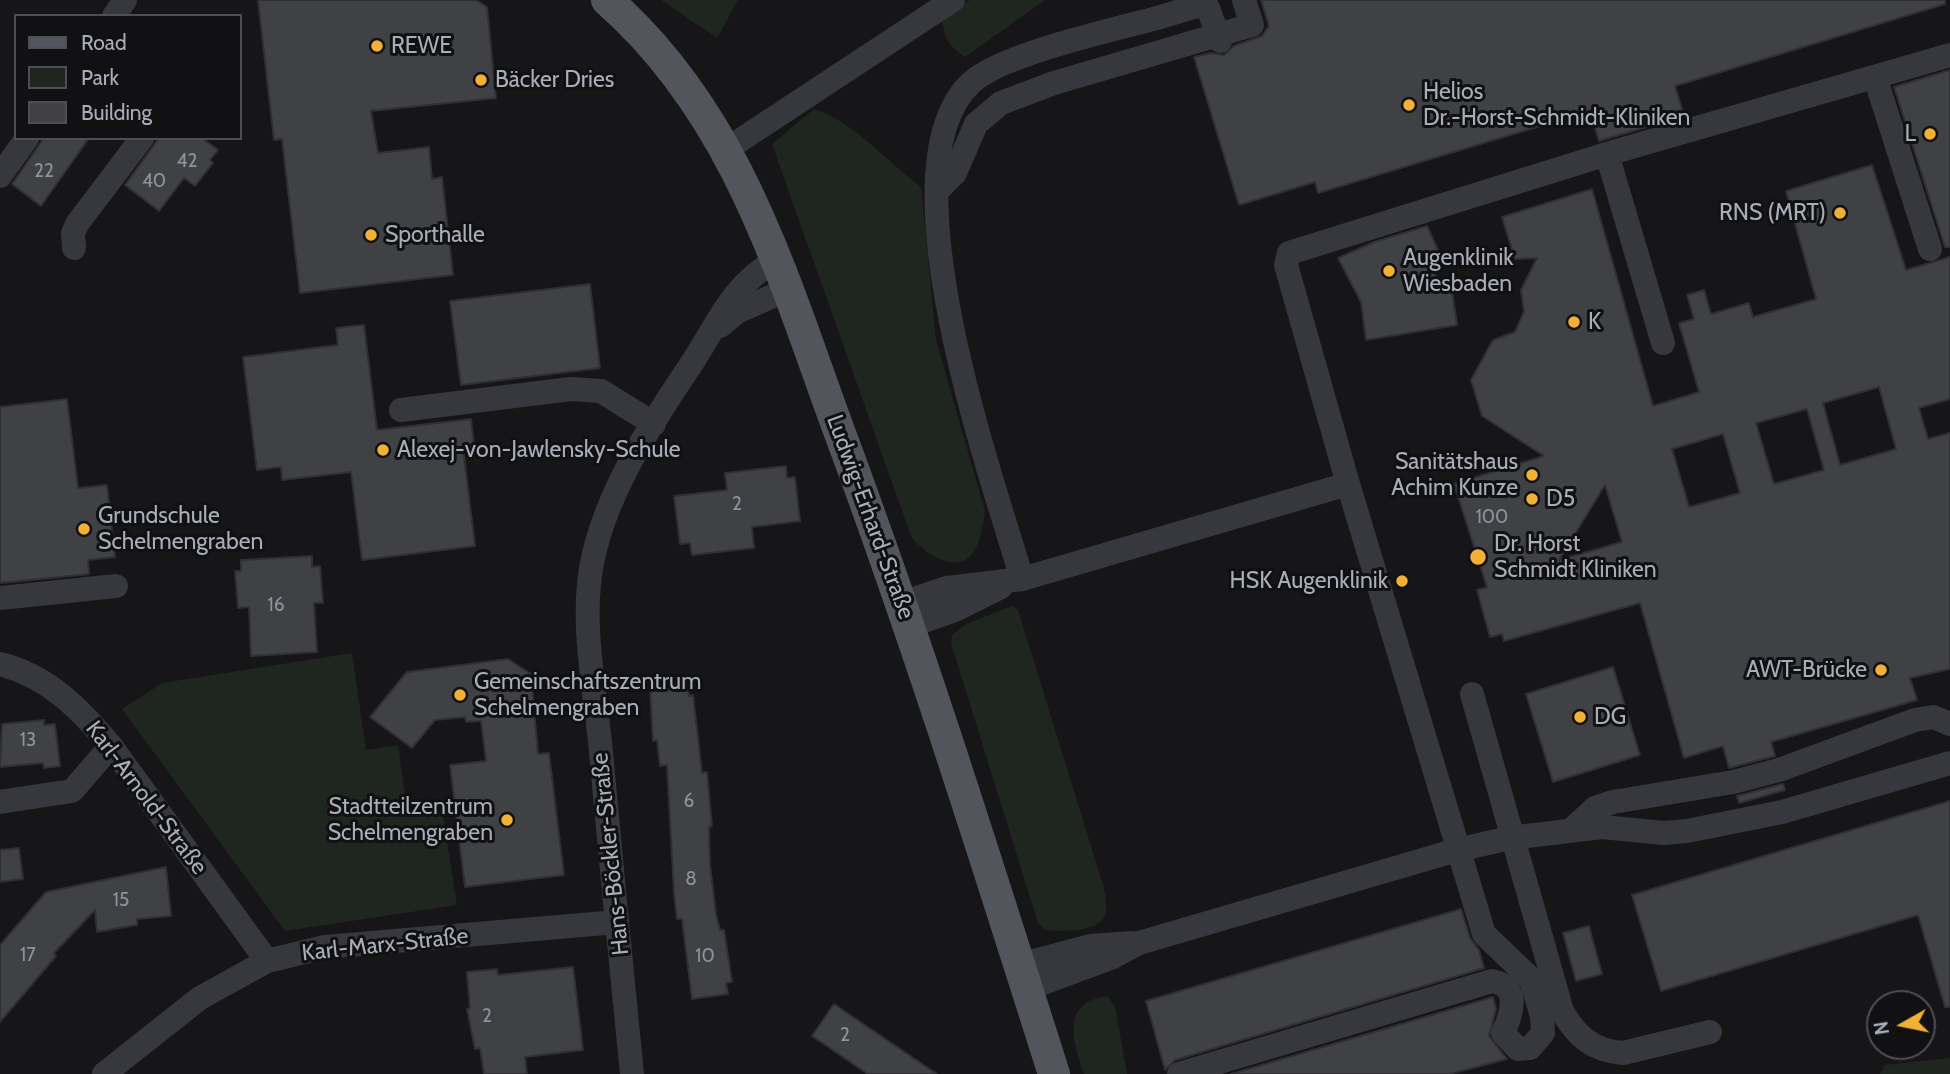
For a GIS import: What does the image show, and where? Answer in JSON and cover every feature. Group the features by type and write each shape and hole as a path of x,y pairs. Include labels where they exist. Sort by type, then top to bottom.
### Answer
{"main road":[{"name":"Ludwig-Erhard-Straße","path":"607,0 680,78 727,149 775,261 906,615 1054,1074"}],"street":[{"path":"727,149 953,0"},
{"path":"1182,0 1194,42"},
{"path":"937,191 955,173 976,124 1001,103 1054,83 1252,25 1244,0"},
{"path":"1018,580 959,363 943,280 937,191 943,132 949,115 971,82 1001,64 1197,6 1208,8 1220,41"},
{"path":"1179,1074 1492,981 1509,990 1512,1012 1503,1033 1518,1049 1536,1045 1543,1033 1544,1025 1531,979 1519,964 1489,941 1472,933 1457,850 1286,265 1289,253 1607,153 1950,55"},
{"path":"1875,77 1930,249"},
{"path":"0,176 26,140"},
{"path":"74,248 73,233 78,223 140,140"},
{"path":"1607,153 1663,343"},
{"name":"Hans-Böckler-Straße","path":"632,1074 590,641 592,561 606,514 654,424 741,285 775,261"},
{"name":"Hans-Böckler-Straße","path":"714,331 737,313 786,290"},
{"path":"401,410 571,389 601,391 654,424"},
{"path":"906,615 955,610 1018,580 1348,484"},
{"path":"0,598 116,586"},
{"name":"Karl-Arnold-Straße","path":"0,664 38,678 64,696 111,746 267,961"},
{"path":"1472,694 1510,838 1562,1011 1580,1037 1600,1049 1623,1053 1710,1032"},
{"path":"1572,829 1595,808 1613,802 1733,782 1779,770 1915,720 1933,717 1950,724"},
{"path":"0,802 72,791 111,746"},
{"path":"1023,977 1101,963 1139,943 1457,850 1510,838 1572,829 1602,827 1664,833 1687,831 1782,812 1950,763"},
{"name":"Karl-Marx-Straße","path":"104,1074 201,998 267,961 325,947 618,922"}],"green space":[{"path":"661,0 738,0 717,38"},
{"path":"970,0 1045,0 965,57 948,41 942,19"},
{"path":"814,109 857,133 921,187 936,340 985,511 978,545 965,560 948,562 939,559 923,549 911,536 772,144"},
{"path":"1012,606 1018,610 1104,888 1106,911 1103,918 1097,924 1080,930 1045,930 1038,923 951,643 952,635 966,624"},
{"path":"352,653 366,750 398,745 408,815 442,810 457,905 285,931 122,709 162,683"},
{"path":"1107,996 1115,1006 1127,1074 1084,1074 1074,1037 1076,1015 1082,1006"},
{"path":"1950,1058 1950,1074 1880,1074 1885,1065"}],"building":[{"path":"258,0 476,0 487,7 496,98 371,111 378,153 429,147 432,179 442,177 453,275 300,293 282,139 274,140"},
{"name":"Helios Dr.-Horst-Schmidt-Kliniken","path":"1261,0 1945,0 1945,4 1675,86 1684,116 1599,141 1590,111 1318,193 1315,182 1239,205 1194,57 1211,53 1224,55 1234,46 1262,36 1269,26"},
{"name":"L","path":"1950,70 1950,247 1945,247 1894,87"},
{"path":"43,140 88,140 41,206 12,184"},
{"path":"158,140 205,140 218,150 210,160 213,163 195,186 184,178 159,211 125,185"},
{"path":"1872,165 1906,270 1950,257 1950,399 1919,408 1928,439 1950,433 1950,669 1910,678 1917,700 1771,742 1775,756 1729,768 1723,746 1684,758 1640,603 1504,641 1502,634 1490,637 1477,590 1487,587 1454,484 1544,456 1482,416 1471,380 1493,340 1515,332 1524,312 1521,290 1537,258 1515,259 1502,217 1592,189 1653,406 1699,392 1679,323 1694,319 1687,295 1704,290 1711,314 1749,303 1753,317 1816,299 1786,191","holes":["1879,387 1896,449 1840,465 1823,403","1807,409 1824,470 1774,484 1756,423","1723,434 1740,493 1689,507 1672,449","1605,485 1622,542 1559,560"]},
{"name":"Augenklinik Wiesbaden","path":"1427,226 1438,250 1428,255 1442,293 1452,291 1457,325 1366,340 1361,302 1338,258 1374,242"},
{"path":"590,284 600,368 461,385 450,301"},
{"path":"364,325 377,430 471,419 474,446 463,448 475,546 362,560 351,472 282,480 281,467 257,470 243,357 338,345 336,328"},
{"path":"67,399 78,488 107,485 115,557 88,560 89,574 0,583 0,407"},
{"path":"786,466 787,478 795,477 800,521 752,527 754,548 692,555 690,543 680,544 674,496 727,490 725,473"},
{"path":"312,556 312,567 320,566 323,603 314,603 317,652 251,656 249,607 238,608 235,571 241,571 241,560"},
{"path":"508,659 531,674 538,754 549,753 564,875 465,887 450,765 486,761 481,721 466,722 465,717 435,720 412,748 370,717 407,672"},
{"name":"DG","path":"1613,667 1640,755 1553,782 1526,694"},
{"path":"687,683 689,696 693,695 702,773 707,772 712,826 709,827 710,865 716,914 720,930 724,930 732,982 726,983 728,994 692,999 682,919 677,919 674,893 667,765 660,766 657,740 653,741 650,688"},
{"path":"44,720 44,725 55,724 60,766 44,768 43,763 0,767 2,724"},
{"path":"1783,784 1785,790 1739,803 1737,796"},
{"path":"1950,801 1950,1007 1945,1007 1918,915 1661,991 1632,895"},
{"path":"19,848 23,879 0,882 0,850"},
{"path":"166,867 171,916 137,919 137,925 97,932 95,910 54,953 56,956 0,1022 0,945 46,892"},
{"path":"1461,909 1470,938 1479,950 1484,968 1175,1060 1165,1070 1146,1001"},
{"path":"1589,926 1602,974 1576,981 1563,933"},
{"path":"573,967 583,1050 525,1057 527,1074 484,1074 480,1048 475,1049 467,1009 470,1008 467,972 497,969 498,975"},
{"path":"1493,997 1496,1009 1489,1036 1507,1059 1450,1074 1231,1074"},
{"path":"834,1004 937,1074 868,1074 812,1036"}],"place":[{"name":"REWE","path":"377,46"},
{"name":"Bäcker Dries","path":"481,80"},
{"name":"Helios Dr.-Horst-Schmidt-Kliniken","path":"1409,105"},
{"name":"L","path":"1930,134"},
{"name":"RNS (MRT)","path":"1840,213"},
{"name":"Sporthalle","path":"371,235"},
{"name":"Augenklinik Wiesbaden","path":"1389,271"},
{"name":"K","path":"1574,322"},
{"name":"Alexej-von-Jawlensky-Schule","path":"383,450"},
{"name":"Sanitätshaus Achim Kunze","path":"1532,475"},
{"name":"D5","path":"1532,499"},
{"name":"Grundschule Schelmengraben","path":"84,529"},
{"name":"Dr. Horst Schmidt Kliniken","path":"1478,557"},
{"name":"HSK Augenklinik","path":"1402,581"},
{"name":"AWT-Brücke","path":"1881,670"},
{"name":"Gemeinschaftszentrum Schelmengraben","path":"460,695"},
{"name":"DG","path":"1580,717"},
{"name":"Stadtteilzentrum Schelmengraben","path":"507,820"}]}
